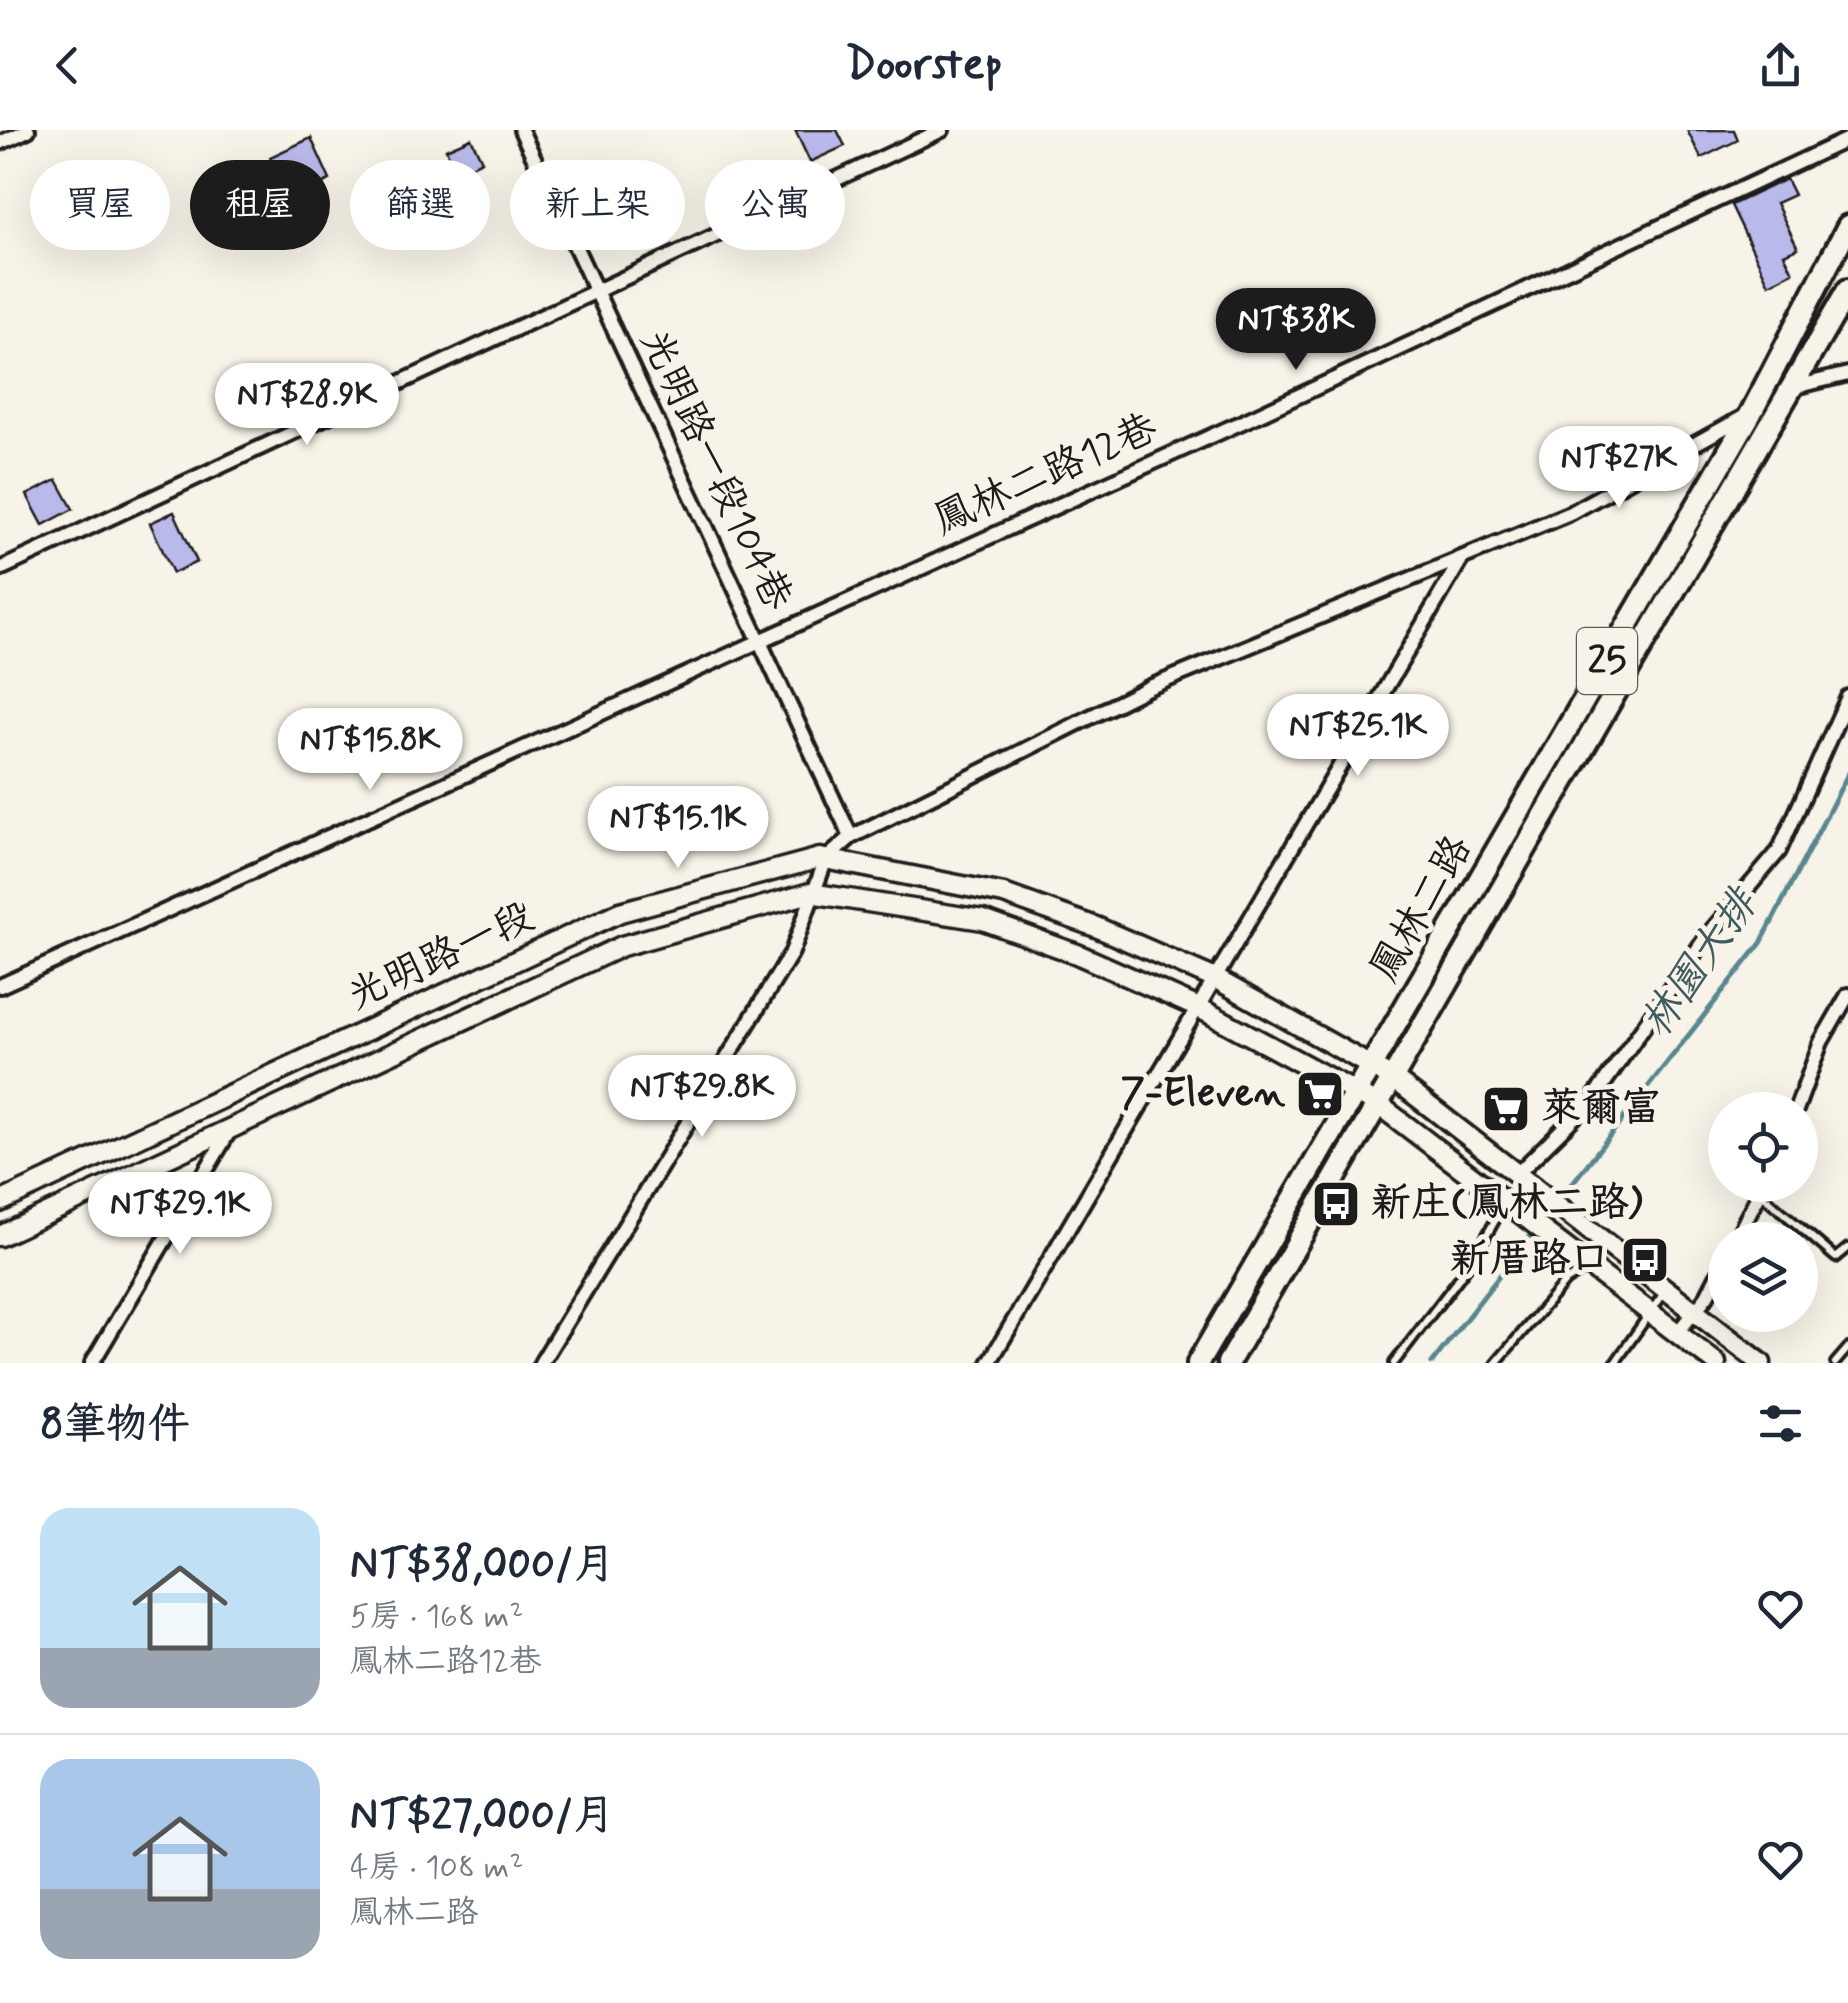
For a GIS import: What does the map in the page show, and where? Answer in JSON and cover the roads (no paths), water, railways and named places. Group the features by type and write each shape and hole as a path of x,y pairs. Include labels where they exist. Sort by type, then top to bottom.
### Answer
{"main road":[{"name":"鳳林二路","path":"1198,1363 1751,413 1848,226"},
{"name":"鳳林二路","path":"1228,1363 1848,290"}],"street":[{"path":"0,143 28,130"},
{"name":"光明路一段104巷","path":"520,130 850,838"},
{"path":"0,569 942,130"},
{"name":"鳳林二路12巷","path":"0,986 1249,419 1848,139"},
{"path":"1795,386 1848,374"},
{"path":"540,1363 792,952 810,893 826,859 850,838 1150,687 1570,513 1751,413"},
{"path":"989,1363 1201,1009 1462,558"},
{"path":"1519,1178 1593,1099 1707,936 1779,850 1848,697"},
{"name":"光明路一段","path":"0,1202 620,912 826,859 1004,894 1096,927 1218,980 1394,1080 1761,1363"},
{"name":"光明路一段","path":"0,1236 622,946 810,893 984,920 1077,954 1201,1009 1379,1105 1716,1363"},
{"path":"1803,1092 1821,1042 1848,995"},
{"path":"92,1363 230,1130"},
{"path":"1678,1332 1708,1290"}],"lane":[{"path":"1394,1363 1472,1262 1506,1202"},
{"path":"1775,1202 1836,1258 1848,1248"},
{"path":"1496,1363 1586,1263"},
{"path":"1615,1363 1667,1290"},
{"path":"1835,1363 1848,1348"}],"waterway":[{"name":"林園大排","path":"1560,1199 1761,943 1848,774"},
{"name":"林園大排","path":"1432,1363 1534,1231"}],"place":[{"name":"7-Eleven","path":"1320,1094"},
{"name":"萊爾富","path":"1506,1109"},
{"name":"新庄(鳳林二路)","path":"1336,1204"},
{"name":"新厝路口","path":"1645,1260"}]}
